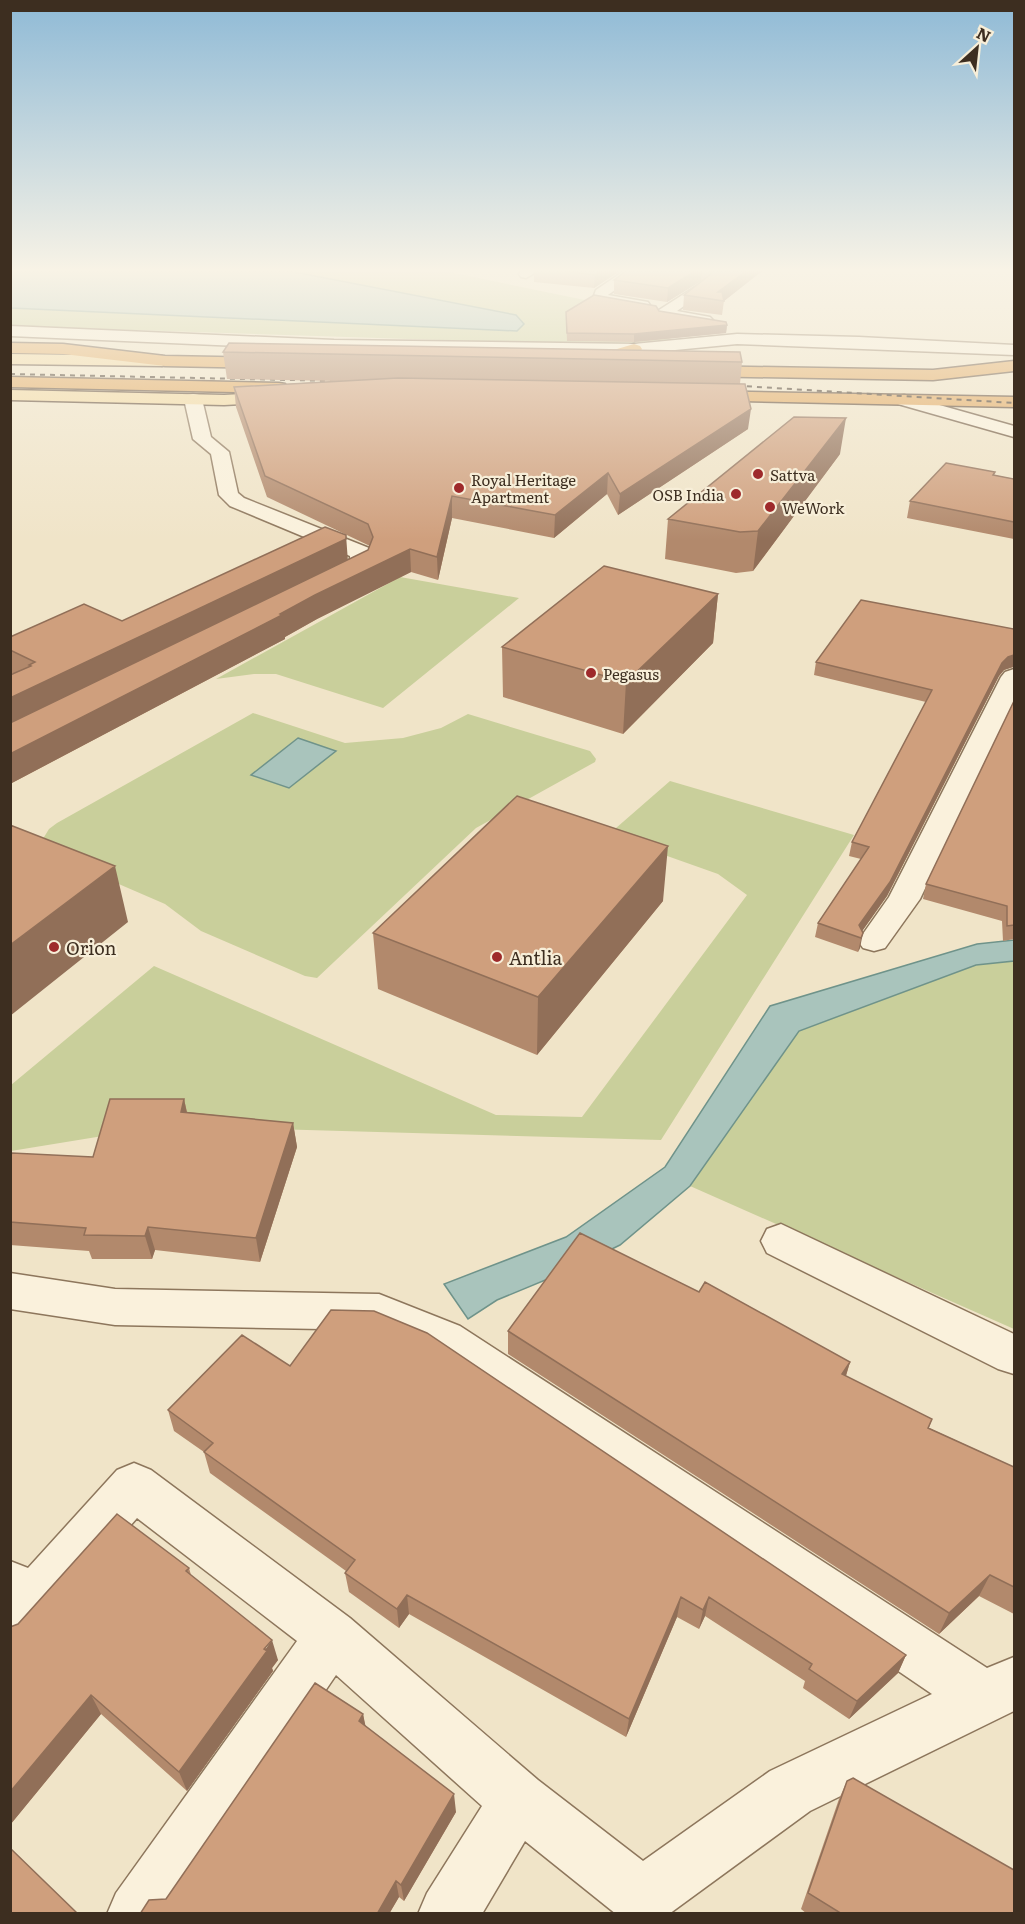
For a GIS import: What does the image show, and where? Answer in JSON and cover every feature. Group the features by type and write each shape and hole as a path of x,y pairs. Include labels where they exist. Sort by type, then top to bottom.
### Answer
{"highway":[{"path":"165,361 283,363"},
{"path":"592,361 567,368 618,369"},
{"path":"933,375 1014,366"},
{"path":"676,370 1014,377"},
{"path":"10,382 193,393"},
{"path":"686,396 1014,402"}],"main road":[{"path":"148,361 165,361"},
{"path":"10,395 296,392"}],"street":[{"path":"193,393 202,439 220,452 229,495 237,502 361,553 361,566 308,592"},
{"path":"904,400 1014,432"},
{"path":"874,941 904,899 1014,677"},
{"path":"781,1241 1014,1355"},
{"path":"10,1291 115,1307 379,1312 445,1339 1000,1691"},
{"path":"17,1604 134,1486 332,1636 518,1800 651,1905 790,1791 1000,1691"},
{"path":"137,1914 332,1636"},
{"path":"448,1914 518,1800"}],"green space":[{"path":"400,577 519,598 383,708 276,674 254,674 216,679"},
{"path":"253,713 345,743 403,738 441,728 468,714 590,751 596,759 595,762 476,828 317,978 305,976 201,931 165,904 47,853 41,842 49,829 57,823"},
{"path":"670,781 854,835 661,1140 164,1126 11,1151 11,1085 154,966 496,1115 582,1117 747,895 718,874 608,835"},
{"path":"1014,961 1014,1329 690,1186 799,1031 976,965"}],"water":[{"path":"298,738 336,751 289,788 251,775"},
{"path":"1014,940 1014,961 976,965 799,1031 690,1186 620,1245 567,1271 497,1300 468,1319 444,1284 566,1237 665,1167 770,1006 977,944"}],"building":[{"path":"679,361 742,361 742,362"},
{"path":"398,378 745,384 751,409 620,494 608,473 555,515 452,496 437,557 410,549 315,595 280,614 282,615 10,754 10,723 368,550 373,537 368,524 265,476 234,387"},
{"path":"794,417 846,418 758,531 740,532 668,519"},
{"path":"946,463 995,472 993,475 1014,479 1014,522 910,501"},
{"path":"325,527 346,535 346,539 10,698 10,675 35,662 10,650 10,637 84,604 122,621"},
{"path":"604,566 718,594 626,682 502,647"},
{"path":"861,600 1014,629 1014,655 1002,663 890,882 859,925 863,933 861,938 818,923 869,847 852,842 932,690 816,662"},
{"path":"1014,701 1014,925 1007,926 1007,906 926,884"},
{"path":"517,796 668,846 538,997 373,933"},
{"path":"10,825 115,866 10,945"},
{"path":"110,1099 184,1099 181,1112 293,1123 256,1238 148,1227 145,1236 84,1235 86,1228 10,1222 10,1157 12,1153 93,1157"},
{"path":"580,1233 699,1292 705,1282 850,1362 842,1374 932,1419 928,1428 1014,1467 1014,1587 990,1575 949,1613 508,1331"},
{"path":"331,1310 374,1311 427,1333 906,1655 857,1701 809,1669 812,1664 709,1597 703,1610 681,1597 629,1719 407,1595 397,1609 345,1573 355,1560 204,1452 213,1443 168,1410 242,1335 290,1366"},
{"path":"117,1514 189,1568 186,1571 272,1640 264,1649 267,1651 179,1772 91,1695 10,1792 10,1627 18,1624"},
{"path":"315,1683 363,1714 359,1721 454,1794 401,1885 396,1881 377,1914 140,1914 149,1900 166,1899"},
{"path":"853,1778 1014,1870 1014,1914 842,1914 808,1893 847,1781"},
{"path":"10,1848 78,1914 10,1914"}],"railway":[{"path":"10,374 337,381"},
{"path":"727,385 1014,403"}],"place":[{"name":"Sattva","path":"758,474"},
{"name":"Royal Heritage Apartment","path":"459,488"},
{"name":"OSB India","path":"736,494"},
{"name":"WeWork","path":"770,507"},
{"name":"Pegasus","path":"591,673"},
{"name":"Orion","path":"54,947"},
{"name":"Antlia","path":"497,957"}]}
